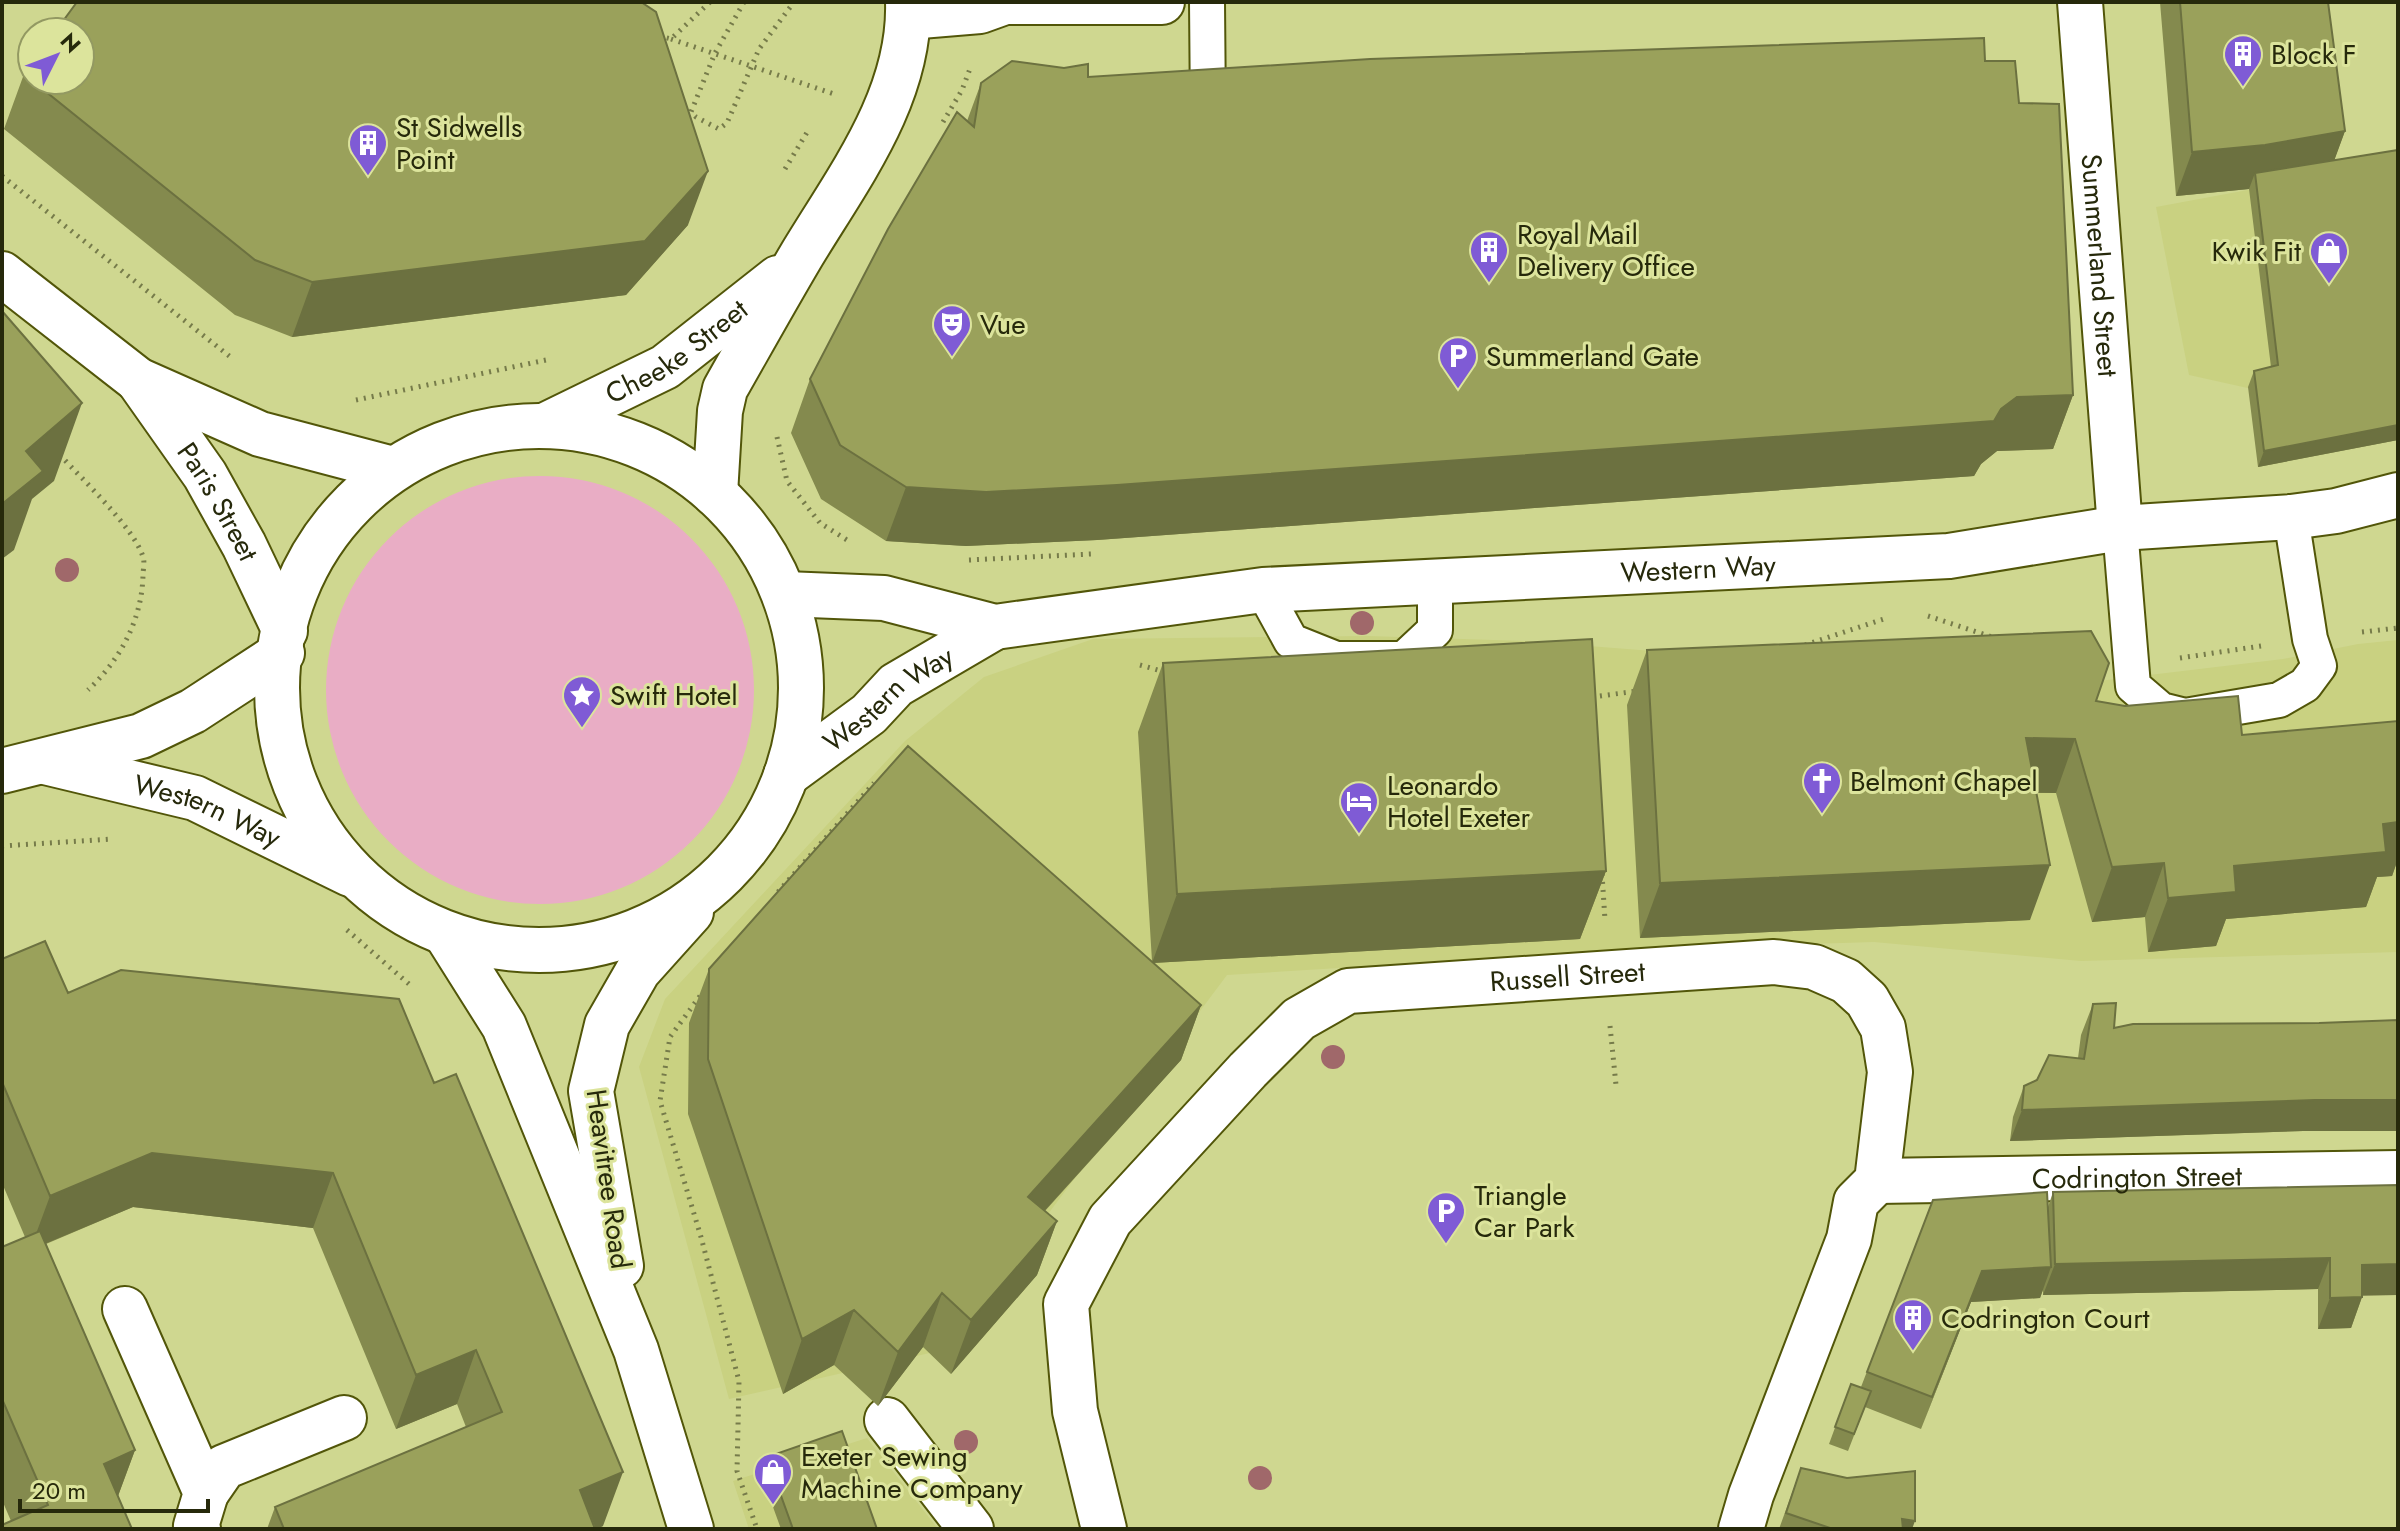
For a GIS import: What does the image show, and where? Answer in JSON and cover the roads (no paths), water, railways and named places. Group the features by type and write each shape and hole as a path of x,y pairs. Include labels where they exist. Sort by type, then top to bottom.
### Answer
{"main road":[{"path":"908,10 980,11 1005,2 1162,2"},
{"name":"Summerland Street","path":"2080,2 2120,528"},
{"name":"Cheeke Street","path":"715,494 720,411 725,389 871,140 899,76 907,41 908,10"},
{"name":"Cheeke Street","path":"548,424 665,367 797,263"},
{"name":"Paris Street","path":"2,274 138,380 260,434 389,468"},
{"name":"Paris Street","path":"138,380 205,475 244,545 283,642"},
{"path":"548,424 481,430 419,452 389,468 321,539 291,599 276,686 282,747 304,806 339,857 384,899 446,934 520,950 604,943 703,898"},
{"name":"Heavitree Road","path":"548,424 628,439 715,494 750,529 785,594 802,664 799,735 779,798 744,852 638,971 607,1025 591,1091 636,1350"},
{"name":"Western Way","path":"785,594 884,598 995,627 1263,590 1949,556 2120,528 2291,517 2336,511 2398,495"},
{"name":"Western Way","path":"786,775 869,714 896,685 995,627"},
{"name":"Western Way","path":"2,771 45,762 154,730 193,711 283,642"},
{"name":"Western Way","path":"45,762 195,798 363,880"},
{"name":"Heavitree Road","path":"446,934 504,1026 636,1350 691,1529"},
{"name":"Russell Street","path":"1104,1529 1075,1411 1066,1304 1110,1220 1299,1019 1348,991 1774,962 1814,967 1846,981 1867,1000 1883,1028 1890,1072 1877,1181 1856,1202 1849,1239 1751,1495 1741,1529"},
{"name":"Codrington Street","path":"1877,1181 2398,1173"},
{"path":"125,1309 202,1511"},
{"path":"202,1511 224,1467 344,1418"},
{"path":"887,1420 971,1529"}],"lane":[{"path":"1207,2 1208,123"},
{"path":"2120,528 2133,686 2161,710 2185,716 2279,700 2305,685 2319,666 2310,639 2291,517"},
{"path":"1263,590 1291,641 1336,659 1404,659 1435,630 1435,583"}],"place":[{"name":"Block F","path":"2243,88"},
{"name":"St Sidwells Point","path":"368,177"},
{"name":"Royal Mail Delivery Office","path":"1489,284"},
{"name":"Kwik Fit","path":"2329,285"},
{"name":"Vue","path":"952,358"},
{"name":"Summerland Gate","path":"1458,390"},
{"name":"Swift Hotel","path":"582,729"},
{"name":"Belmont Chapel","path":"1822,815"},
{"name":"Leonardo Hotel Exeter","path":"1359,835"},
{"name":"Triangle Car Park","path":"1446,1245"},
{"name":"Codrington Court","path":"1913,1352"},
{"name":"Exeter Sewing Machine Company","path":"773,1506"}]}
